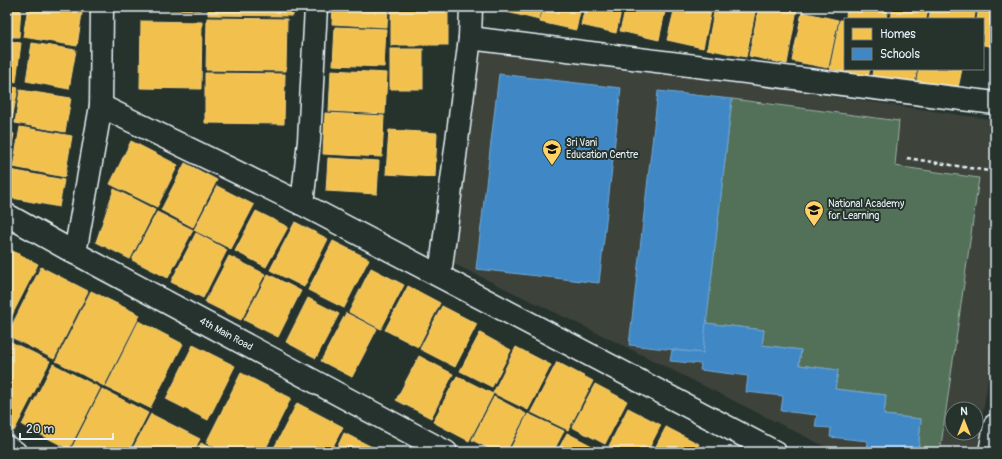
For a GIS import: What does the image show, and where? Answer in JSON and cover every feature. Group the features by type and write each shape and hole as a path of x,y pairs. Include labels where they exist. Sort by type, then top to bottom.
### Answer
{"street":[{"path":"75,253 101,106 102,7"},
{"path":"302,204 309,141 316,7"},
{"path":"440,275 470,38 471,7"},
{"path":"470,38 995,103"},
{"path":"101,106 302,204 776,452"},
{"name":"4th Main Road","path":"7,215 446,452"},
{"path":"990,452 995,425"},
{"path":"7,448 15,452"}],"path":[{"path":"907,158 995,172"}],"shaded area":[{"name":"National Academy for Learning","path":"479,48 653,70 995,120 995,334 984,406 984,401 944,401 944,441 979,441 977,452 836,452 618,343 450,262"}],"green space":[{"path":"732,99 899,121 895,166 979,178 947,401 944,401 944,424 940,452 918,452 921,419 884,415 886,395 835,389 838,370 799,365 801,350 762,345 764,330 706,323"}],"building: Homes":[{"path":"7,7 21,7 19,37 7,37"},
{"path":"28,7 43,7 82,13 77,46 23,37"},
{"path":"129,7 201,7 201,10 129,9"},
{"path":"208,7 293,7 293,16 208,15"},
{"path":"333,7 388,7 387,27 332,24"},
{"path":"487,7 542,7 539,20"},
{"path":"544,7 581,7 576,30 540,22"},
{"path":"585,7 622,7 616,33 581,25"},
{"path":"626,7 666,7 659,40 620,31"},
{"path":"675,7 712,7 703,48 667,40"},
{"path":"715,7 756,7 746,57 707,49"},
{"path":"759,7 785,7 797,9 787,64 749,56"},
{"path":"847,7 888,7 886,18 846,17"},
{"path":"893,7 928,7 926,18 891,18"},
{"path":"931,7 976,7 974,18 929,18"},
{"path":"979,7 995,7 995,47 984,45 984,18 977,18"},
{"path":"391,8 448,8 448,45 391,45"},
{"path":"802,12 838,20 828,68 792,61"},
{"path":"207,18 287,19 286,71 206,70"},
{"path":"840,20 844,20 844,70 870,70 868,77 830,69"},
{"path":"141,21 202,22 201,89 140,88"},
{"path":"335,27 386,29 384,67 333,65"},
{"path":"7,41 21,43 16,82 7,81"},
{"path":"32,43 76,50 69,89 26,81"},
{"path":"390,49 423,49 423,89 390,89"},
{"path":"331,70 387,73 385,114 329,111"},
{"path":"873,70 917,70 914,84 872,76"},
{"path":"919,70 962,70 957,93 916,85"},
{"path":"205,73 285,74 284,124 205,123"},
{"path":"7,86 18,88 10,130 7,129"},
{"path":"20,90 71,98 65,132 15,123"},
{"path":"325,113 384,116 382,157 323,154"},
{"path":"20,127 72,136 65,177 13,167"},
{"path":"389,130 437,133 435,177 386,174"},
{"path":"7,132 14,134 7,169"},
{"path":"131,141 178,165 157,207 110,184"},
{"path":"328,158 379,161 377,194 326,191"},
{"path":"185,163 217,180 193,227 161,210"},
{"path":"10,170 64,180 59,207 7,197 7,186"},
{"path":"217,186 254,205 231,249 194,230"},
{"path":"114,189 155,210 130,259 96,242"},
{"path":"256,211 288,227 266,267 235,251"},
{"path":"157,212 193,230 168,278 132,260"},
{"path":"295,222 328,239 304,287 270,270"},
{"path":"196,233 227,250 203,298 171,282"},
{"path":"333,241 369,259 344,308 308,290"},
{"path":"7,248 38,264 7,325"},
{"path":"229,256 265,274 241,320 205,302"},
{"path":"41,267 88,291 54,359 7,335"},
{"path":"371,268 404,285 381,329 349,312"},
{"path":"268,274 301,291 278,337 244,320"},
{"path":"408,286 440,303 418,347 385,330"},
{"path":"91,291 140,315 104,386 56,361"},
{"path":"308,298 339,314 316,358 286,342"},
{"path":"442,306 477,324 455,367 420,349"},
{"path":"346,313 377,329 352,377 321,361"},
{"path":"139,321 183,344 150,408 106,387"},
{"path":"480,333 511,350 492,387 460,371"},
{"path":"7,340 50,361 14,431 7,428"},
{"path":"193,345 235,366 208,420 166,399"},
{"path":"516,347 551,365 528,410 493,393"},
{"path":"419,356 453,374 431,418 396,400"},
{"path":"557,362 593,381 568,430 531,412"},
{"path":"53,364 100,388 69,449 22,425"},
{"path":"241,373 291,398 264,452 224,452 206,443"},
{"path":"457,376 493,394 469,441 433,422"},
{"path":"595,384 627,401 605,444 572,427"},
{"path":"102,389 148,413 128,452 70,452"},
{"path":"494,397 526,414 506,452 496,452 472,440"},
{"path":"297,403 343,427 330,452 272,452"},
{"path":"628,408 661,425 647,452 621,452 609,446"},
{"path":"151,414 200,439 193,452 131,452"},
{"path":"528,414 564,431 553,452 509,452"},
{"path":"666,427 699,444 695,452 653,452"},
{"path":"344,433 382,452 335,452"},
{"path":"567,433 600,450 599,452 557,452"},
{"path":"201,443 218,452 196,452"},
{"path":"704,446 715,452 701,452"}],"building: Schools":[{"path":"499,74 621,88 599,283 476,269"},
{"path":"658,91 732,99 703,353 629,345"},
{"path":"706,323 764,330 762,345 801,350 799,365 838,370 835,389 886,395 884,415 921,419 918,452 867,452 868,441 830,437 831,428 815,427 817,415 781,411 783,396 746,392 748,376 700,370 701,364 670,361 672,350 703,353"}],"place":[{"name":"Sri Vani Education Centre","path":"552,166"},
{"name":"National Academy for Learning","path":"814,227"}]}
